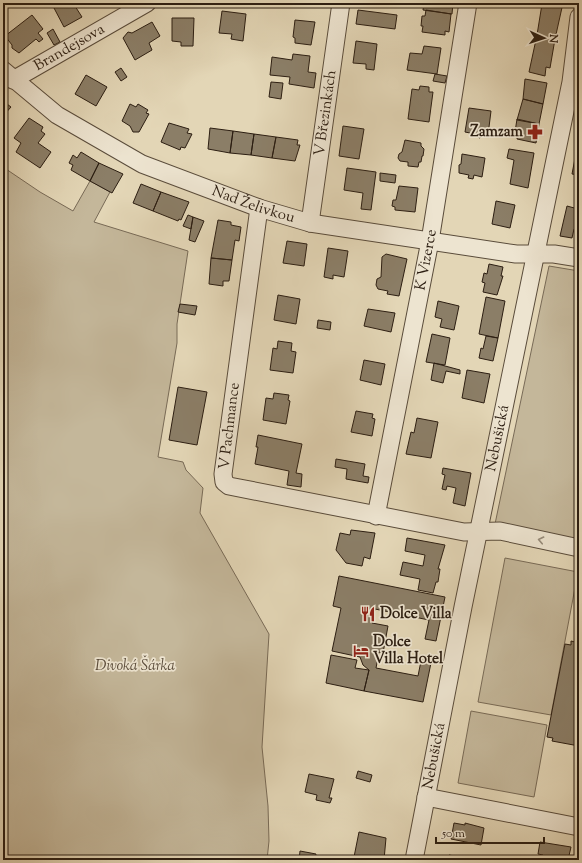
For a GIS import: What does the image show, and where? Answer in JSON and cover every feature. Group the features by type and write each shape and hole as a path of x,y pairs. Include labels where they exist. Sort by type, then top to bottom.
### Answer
{"street":[{"name":"Brandejsova","path":"8,75 147,3"},
{"name":"V Březinkách","path":"310,223 340,3"},
{"name":"K Vizerce","path":"376,516 430,242 468,3"},
{"name":"Nebušická","path":"414,860 571,82 579,17"},
{"name":"Nad Želivkou","path":"8,75 57,115 142,164 259,208 310,223 430,242 516,254 554,254 579,258"},
{"name":"V Pachmance","path":"259,208 223,474 224,482 229,486 376,516 464,532 500,531 579,548"},
{"path":"426,797 579,827"}],"green space":[{"name":"Divoká Šárka","path":"3,167 40,192 73,211 90,181 110,192 94,222 188,251 177,324 177,343 158,457 183,462 186,470 203,488 200,513 269,634 262,747 268,806 269,841 267,860 3,860"},
{"path":"549,266 579,271 578,540 495,524"},
{"path":"505,558 578,572 551,715 478,702"},
{"path":"471,711 547,725 534,797 458,783"}],"building":[{"path":"62,3 73,3 82,17 64,27 54,8"},
{"path":"424,3 453,3 452,14 423,10"},
{"path":"539,3 563,3 555,39 537,35 542,4"},
{"path":"358,10 397,15 395,29 356,24"},
{"path":"426,10 451,14 449,32 445,31 445,35 422,32 422,16 425,16"},
{"path":"222,11 246,14 243,41 231,39 232,34 219,33"},
{"path":"32,15 43,29 38,33 43,39 39,42 36,39 19,53 12,48 12,45 5,36"},
{"path":"172,18 194,18 193,46 181,46 181,42 172,41"},
{"path":"295,20 315,22 311,45 295,43 295,38 293,37"},
{"path":"152,22 160,36 149,43 152,50 135,60 123,38 128,32 132,33"},
{"path":"53,29 60,42 54,45 47,33"},
{"path":"537,35 555,39 550,68 546,67 545,76 529,72"},
{"path":"356,41 377,44 374,70 366,69 366,64 353,63"},
{"path":"424,46 441,48 437,74 407,70 410,53 422,54"},
{"path":"293,54 310,56 308,72 316,73 314,88 289,84 290,77 270,75 272,57 292,60"},
{"path":"121,68 127,77 121,81 115,72"},
{"path":"435,74 447,76 445,83 433,81"},
{"path":"86,75 107,87 96,106 75,94"},
{"path":"525,79 547,83 543,104 523,99"},
{"path":"271,82 283,83 281,99 269,97"},
{"path":"420,86 429,87 429,92 433,92 429,122 408,119 412,89 419,90"},
{"path":"523,99 543,104 539,124 517,120"},
{"path":"3,101 11,107 3,116"},
{"path":"130,104 136,107 138,104 148,110 146,113 149,114 139,132 133,132 130,126 122,121"},
{"path":"469,108 491,111 488,135 483,135 480,138 475,134 465,132"},
{"path":"29,118 43,127 41,131 45,134 38,143 51,152 40,168 16,152 21,143 14,138"},
{"path":"517,119 539,124 536,143 517,139 518,132 515,132"},
{"path":"169,123 189,129 187,133 192,134 185,148 181,147 180,150 161,142"},
{"path":"343,126 364,129 359,159 339,156"},
{"path":"210,128 233,131 230,153 208,149"},
{"path":"233,131 254,134 251,155 230,153"},
{"path":"254,134 276,137 272,158 251,155"},
{"path":"276,137 298,140 297,145 300,145 295,161 272,158"},
{"path":"405,140 421,143 421,146 424,149 421,162 419,162 418,167 408,166 408,162 400,161 398,158 399,154 402,152"},
{"path":"577,148 579,149 579,175 572,174"},
{"path":"509,149 534,153 528,188 510,184 514,160 507,158"},
{"path":"81,152 99,163 90,181 71,170 73,165 69,163 73,155 77,158"},
{"path":"462,154 485,158 482,177 474,175 473,179 468,178 469,175 459,173 459,165 461,164"},
{"path":"99,163 123,174 112,193 90,181"},
{"path":"347,168 376,172 371,210 361,209 363,193 344,190"},
{"path":"380,173 396,175 395,183 380,181"},
{"path":"141,184 161,192 153,211 133,203"},
{"path":"399,186 418,188 415,212 395,210 395,207 392,206 393,200 396,200"},
{"path":"161,192 189,202 181,220 179,219 178,221 153,211"},
{"path":"496,201 515,205 510,228 492,224"},
{"path":"567,206 578,209 577,214 579,214 579,230 574,229 572,238 560,236"},
{"path":"188,215 193,217 191,229 183,226"},
{"path":"193,217 204,221 195,242 189,240"},
{"path":"218,220 231,222 231,225 241,227 239,241 235,240 232,260 211,258"},
{"path":"287,241 307,244 304,266 283,263"},
{"path":"328,248 348,251 344,277 333,275 333,279 324,277"},
{"path":"386,254 407,259 399,296 387,294 388,291 378,289 376,285 377,279 381,277 382,257"},
{"path":"211,258 232,260 229,281 223,281 223,286 209,284"},
{"path":"489,264 503,267 501,276 503,276 497,295 483,292 485,283 482,282 484,273 487,274"},
{"path":"278,295 300,299 296,324 274,320"},
{"path":"486,297 505,301 498,338 479,334"},
{"path":"438,301 459,306 454,330 440,327 442,319 435,317"},
{"path":"180,304 197,306 195,315 178,312"},
{"path":"368,309 395,313 391,332 364,326"},
{"path":"318,320 331,322 330,330 317,328"},
{"path":"432,334 450,338 445,365 426,362"},
{"path":"486,336 498,338 493,361 479,358"},
{"path":"278,341 292,343 291,351 296,352 293,373 270,370 273,348 277,349"},
{"path":"364,360 385,364 381,385 360,380"},
{"path":"434,363 460,370 460,374 446,371 443,383 431,380"},
{"path":"467,370 490,374 484,403 462,398"},
{"path":"178,387 207,392 197,445 169,440"},
{"path":"274,393 289,395 288,400 290,401 286,424 263,420 266,398 273,399"},
{"path":"356,411 373,414 372,418 375,419 372,436 351,432"},
{"path":"417,418 438,422 431,458 406,454 411,432 414,433"},
{"path":"258,435 302,444 296,473 302,474 301,487 287,485 289,471 255,464 258,447 256,447"},
{"path":"336,459 365,464 363,476 369,477 368,483 346,479 347,469 335,467"},
{"path":"443,468 471,473 465,506 453,503 456,488 447,486 446,490 442,489 445,475 442,474"},
{"path":"351,530 375,533 370,559 364,557 362,566 346,563 336,550 340,533 350,535"},
{"path":"407,538 445,545 438,569 440,569 438,582 436,582 433,593 418,590 420,579 400,575 403,562 423,566 425,555 405,551"},
{"path":"339,576 445,597 436,641 425,639 429,620 375,609 372,623 388,626 383,653 379,652 376,668 418,676 422,656 432,658 423,702 364,691 369,670 363,665 360,657 332,651 341,608 333,606"},
{"path":"571,641 579,643 579,746 552,741 553,738 547,737 565,644 571,645"},
{"path":"331,655 357,660 355,668 369,670 364,691 326,683"},
{"path":"358,771 372,775 370,782 356,778"},
{"path":"309,774 334,779 329,798 332,798 330,803 316,800 317,795 305,792"},
{"path":"454,823 465,825 465,823 484,828 481,845 451,839"},
{"path":"359,832 386,838 384,860 371,860 354,857"},
{"path":"540,842 571,847 568,860 548,856 548,859 543,858 543,855 538,854"},
{"path":"300,851 316,854 315,860 299,860"},
{"path":"449,855 477,860 448,860"}],"place":[{"name":"Zamzam","path":"535,132"},
{"name":"Dolce Villa","path":"368,614"},
{"name":"Dolce Villa Hotel","path":"361,651"}]}
